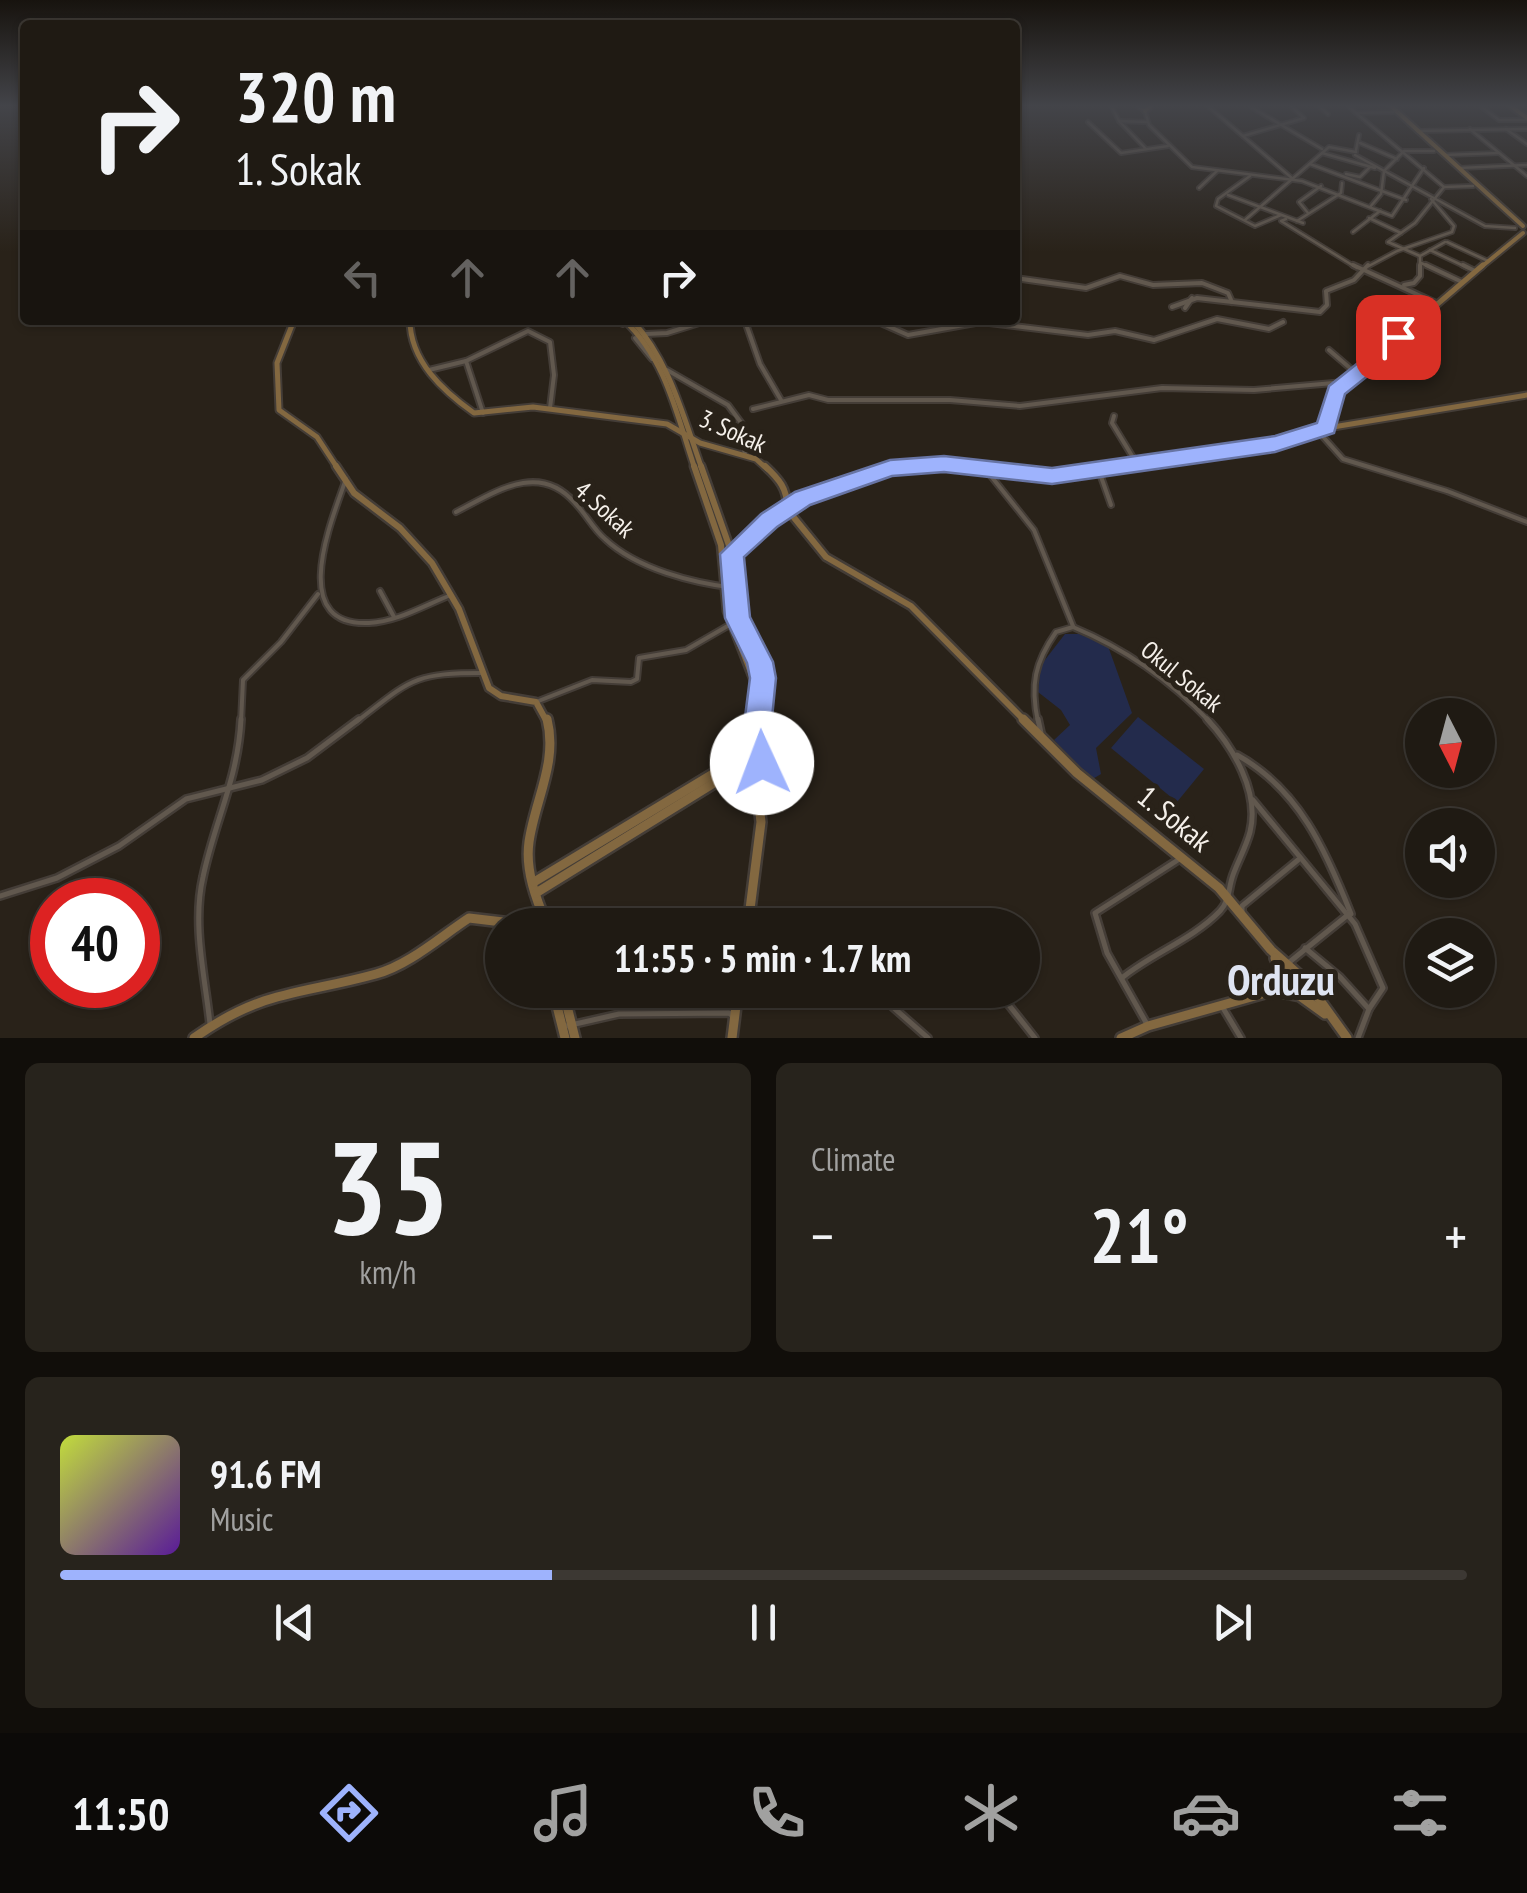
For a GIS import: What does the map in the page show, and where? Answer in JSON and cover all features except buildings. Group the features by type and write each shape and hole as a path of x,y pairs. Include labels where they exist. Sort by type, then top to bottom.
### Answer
{"street":[{"path":"1180,155 1196,168 1321,186 1392,216 1406,200 1409,184 1424,168"},
{"path":"1266,155 1293,179"},
{"path":"1244,220 1318,155"},
{"path":"1335,155 1384,171"},
{"path":"1345,176 1354,155"},
{"path":"1360,155 1485,226 1523,230"},
{"path":"1389,155 1397,159"},
{"path":"1370,207 1382,190 1384,171 1400,155"},
{"path":"1409,155 1444,187"},
{"path":"1439,155 1523,230"},
{"path":"1445,155 1523,230"},
{"path":"1502,155 1527,176"},
{"path":"1310,164 1360,177 1370,167"},
{"path":"1459,168 1527,165"},
{"path":"1199,188 1217,171"},
{"path":"1329,172 1342,182 1353,180"},
{"path":"1251,175 1218,199 1216,206 1258,226 1280,215"},
{"path":"1345,176 1406,200"},
{"path":"1341,194 1342,182"},
{"path":"1308,214 1298,204 1321,186"},
{"path":"1388,242 1402,234 1444,187 1473,186"},
{"path":"1227,194 1303,226 1290,228"},
{"path":"1297,221 1341,194"},
{"path":"1172,307 1192,298 1320,312 1327,305 1326,292 1354,280 1360,269 1452,232 1454,226 1432,198"},
{"path":"1353,232 1380,210"},
{"path":"1369,218 1402,234"},
{"path":"1286,219 1281,221 1360,269 1436,303"},
{"path":"1326,428 1336,391 1523,230"},
{"path":"1433,239 1488,261"},
{"path":"1388,242 1420,256"},
{"path":"1420,256 1445,242"},
{"path":"1430,250 1475,271"},
{"path":"1399,286 1416,282 1420,256"},
{"path":"1420,263 1462,282"},
{"path":"1020,279 1073,288 1101,286 1117,276 1153,285 1202,283 1228,293 1232,302"},
{"path":"1185,308 1192,298"},
{"path":"1007,325 1096,336 1115,331 1154,340 1217,319 1269,329 1284,322"},
{"path":"292,325 278,353 277,406 285,418 318,437 357,496 400,528 422,552 451,594 474,642 483,673 497,694 536,702 601,679 623,685 632,683 637,679 639,658 686,650 730,624"},
{"path":"408,325 417,354 429,370 468,409 483,413"},
{"path":"534,882 748,754 763,678 760,662 738,618 728,555 667,370 629,325"},
{"path":"641,336 667,334 693,325"},
{"path":"746,325 760,364 782,400"},
{"path":"882,325 919,335 958,325"},
{"path":"429,370 466,362 518,333 536,334 550,342 554,376 550,408"},
{"path":"641,336 657,360 728,555 724,588 730,624 752,665 756,683 748,754 761,822 751,908"},
{"path":"1329,350 1357,374"},
{"path":"466,362 483,413"},
{"path":"667,370 693,381 728,405 745,428 742,437"},
{"path":"753,409 810,395 828,400 950,400 1020,406 1162,388 1254,390 1345,382"},
{"path":"728,555 787,509 845,481 890,468 944,464 1042,476 1098,470 1266,447 1326,428 1527,395"},
{"name":"3. Sokak","path":"483,413 550,408 586,416 650,420 682,430 692,439 756,458 778,478 788,495 787,509 831,561 894,593 932,624 1040,733"},
{"path":"1114,416 1112,423 1137,464"},
{"path":"728,420 742,437 747,458"},
{"path":"1317,430 1343,460 1446,491 1527,522"},
{"path":"985,467 996,488 1006,494 1034,529 1046,568 1065,602 1073,627 1056,632 1032,674 1040,733"},
{"path":"1098,470 1112,505"},
{"path":"210,1024 199,926 202,879 238,760 242,680 281,642 318,594 328,538 346,479"},
{"name":"4. Sokak","path":"456,512 516,482 548,484 577,502 602,537 614,546 650,564 735,588"},
{"path":"380,591 394,617"},
{"path":"318,594 329,614 360,624 394,617 451,594"},
{"name":"Okul Sokak","path":"1073,627 1103,639 1166,682 1217,728 1235,755 1250,796 1252,820 1228,900"},
{"path":"0,896 56,878 124,844 186,799 262,780 307,758 413,679 446,672 483,673"},
{"path":"536,702 549,720 550,736 542,797 528,843 540,908"},
{"name":"1. Sokak","path":"1040,733 1077,773 1228,900 1271,950"},
{"path":"536,893 726,775 762,763 748,754"},
{"path":"1235,755 1260,767 1291,801 1322,852 1383,988 1368,1009 1358,1038"},
{"path":"1250,796 1298,860 1351,916"},
{"path":"1148,1026 1099,938 1095,913 1181,858"},
{"path":"1242,916 1242,906 1298,860"},
{"path":"1123,977 1184,938 1228,900"},
{"path":"194,1038 210,1024 288,988 378,974 468,918 485,916"},
{"path":"1286,964 1351,916"},
{"path":"1305,948 1355,991 1368,1009"},
{"path":"1271,950 1302,978 1347,1038"},
{"path":"1271,950 1287,983 1332,1020"},
{"path":"1121,1038 1148,1026 1269,994 1287,983 1292,974 1302,978 1308,992 1299,996 1269,994"},
{"path":"1222,1007 1241,1038"},
{"path":"732,1038 735,1008"},
{"path":"894,1008 928,1038"},
{"path":"1012,1008 1036,1038"},
{"path":"566,1029 652,1014 734,1016"},
{"path":"566,1029 575,1038"}],"shaded area":[{"path":"1065,634 1079,634 1108,646 1132,713 1096,748 1101,774 1091,780 1054,740 1070,725 1061,710 1038,692 1041,665"},
{"path":"1138,717 1204,769 1177,802 1111,748"}],"district":[{"name":"Orduzu","path":"1281,980"}],"route":[{"path":"762,763 755,748 763,678 760,662 738,618 732,554 802,498 845,481 914,465 985,467 1052,476 1266,447 1326,428 1336,391 1388,350 1398,337"}]}
